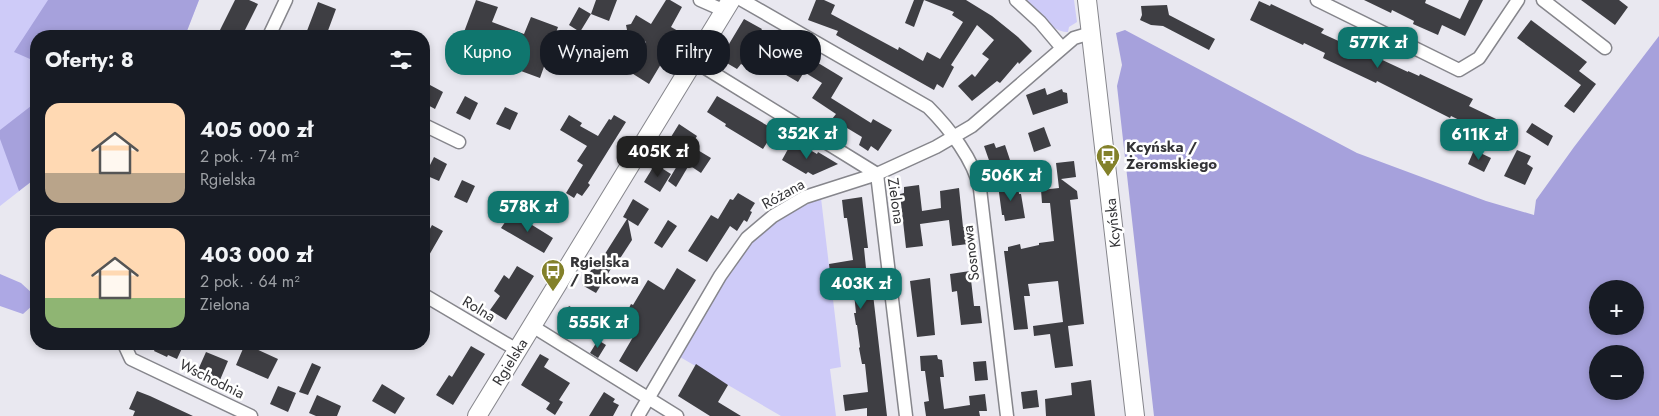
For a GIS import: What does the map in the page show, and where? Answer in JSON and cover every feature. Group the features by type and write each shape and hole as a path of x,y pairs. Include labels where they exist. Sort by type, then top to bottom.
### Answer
{"street":[{"path":"272,30 286,0"},
{"path":"700,0 728,6"},
{"name":"Sosnowa","path":"742,0 928,107 942,120 954,137 973,168 980,189 1007,416"},
{"path":"1016,0 1035,16 1062,48"},
{"name":"Kcyńska","path":"1087,0 1135,416"},
{"path":"1317,0 1458,70 1479,58 1518,0"},
{"path":"1543,0 1605,48"},
{"name":"Rgielska","path":"713,30 728,6"},
{"name":"Różana","path":"638,416 720,276 747,238 773,216 805,197 877,174 954,137 972,126 1074,38 1091,33"},
{"name":"Rgielska","path":"477,416 685,75"},
{"name":"Zielona","path":"718,75 877,174 906,416"},
{"path":"430,128 459,142"},
{"name":"Rolna","path":"430,299 517,350"},
{"path":"532,326 676,416"},
{"name":"Wschodnia","path":"127,350 131,359 251,416"}],"shaded area":[{"path":"0,0 199,0 187,30 30,30 30,183 0,206"},
{"path":"48,0 199,0 187,30 30,30 30,59 14,52"},
{"path":"1027,0 1074,0 1077,22 1069,27 1068,32 1056,29"},
{"path":"1125,30 1357,153 1486,201 1534,215 1536,200 1659,36 1659,416 1154,416 1117,86 1122,65 1116,33"},
{"path":"30,107 30,183 19,191 0,139 0,130"},
{"path":"821,198 841,367 830,369 836,416 781,416 680,357 729,271 750,242 774,223 799,208"},
{"path":"0,274 21,283 30,291 30,308 23,314 0,306"}],"building":[{"path":"235,0 249,0 258,4 245,30 220,30"},
{"path":"476,0 498,7 492,22 513,30 465,30"},
{"path":"596,0 617,0 609,21 591,14"},
{"path":"666,0 670,0 682,7 671,27 676,30 657,30 657,71 649,84 635,75 647,75 647,30 627,30 626,25 631,24 636,15 651,24"},
{"path":"816,0 824,0 835,5 831,14 898,50 899,47 923,61 927,52 940,59 963,22 952,15 954,12 924,0 966,0 992,16 1032,51 1019,64 1018,62 1000,83 997,81 972,101 958,86 972,74 975,77 989,59 982,54 994,40 977,25 951,65 954,67 943,88 937,84 934,90 836,35 838,31 808,20"},
{"path":"914,0 924,0 914,27 905,23"},
{"path":"1364,0 1426,0 1425,3 1460,19 1469,0 1483,0 1465,36 1442,25 1438,35 1413,24 1414,21 1392,10 1391,13"},
{"path":"1581,0 1619,0 1628,7 1615,25"},
{"path":"1259,1 1270,6 1271,4 1324,29 1321,33 1408,72 1419,76 1420,74 1473,99 1469,106 1517,129 1512,138 1485,125 1482,131 1451,116 1450,118 1377,81 1376,83 1323,58 1325,53 1304,43 1303,45 1250,20"},
{"path":"318,2 336,9 328,30 307,30"},
{"path":"1167,5 1169,15 1215,39 1209,50 1163,26 1151,25 1140,20 1142,15 1141,6"},
{"path":"579,7 591,14 581,30 577,30 569,25"},
{"path":"531,17 558,27 557,30 540,30 540,78 530,74 530,30 526,30"},
{"path":"744,19 762,29 740,30 740,65 737,69 730,65 730,42"},
{"path":"1531,20 1587,62 1579,71 1596,84 1574,113 1564,106 1581,85 1517,38"},
{"path":"821,65 843,78 831,98 871,123 873,119 892,130 878,151 871,146 868,151 859,145 862,137 832,119 836,114 812,98 822,83 809,75 821,75"},
{"path":"786,75 802,75 798,82"},
{"path":"430,85 443,92 435,109 430,106"},
{"path":"1045,88 1047,95 1062,89 1063,92 1067,93 1068,103 1033,115 1026,95"},
{"path":"465,96 478,103 470,120 456,113"},
{"path":"717,96 775,130 763,149 725,126 726,124 707,112"},
{"path":"505,107 518,113 510,130 496,124"},
{"path":"569,115 582,123 580,126 598,136 609,119 611,120 614,115 626,122 588,183 590,185 582,196 577,193 574,198 566,193 583,165 577,161 587,146 560,130"},
{"path":"1532,123 1553,136 1548,146 1526,132"},
{"path":"679,124 697,136 691,146 711,158 701,173 689,165 676,187 668,181 683,156 666,145"},
{"path":"1044,127 1051,146 1034,152 1028,133"},
{"path":"793,140 838,164 813,175 808,172 806,174 782,160"},
{"path":"994,143 996,148 1005,145 1010,160 991,166 984,146"},
{"path":"1474,150 1491,158 1484,172 1468,164"},
{"path":"1517,150 1531,156 1527,164 1533,168 1525,185 1504,176"},
{"path":"434,157 447,164 439,181 430,177 430,165"},
{"path":"1074,161 1076,177 1061,179 1077,191 1078,199 1070,200 1084,324 1068,326 1073,366 1055,368 1050,334 1034,336 1033,326 1063,322 1058,281 1028,284 1030,296 1024,296 1028,329 1014,330 1004,251 1008,251 1008,247 1020,244 1021,249 1039,245 1039,243 1054,241 1050,203 1042,203 1041,190 1059,188 1056,163"},
{"path":"655,164 671,174 660,192 644,182"},
{"path":"462,180 475,186 467,203 454,197"},
{"path":"1018,184 1025,218 1005,221 1004,215 1002,215 998,185"},
{"path":"919,185 922,211 941,208 940,191 959,188 963,227 966,227 968,244 952,246 949,220 920,224 923,246 906,248 900,194 904,193 904,187"},
{"path":"738,193 755,203 750,211 752,212 747,222 744,220 737,231 730,226 707,262 688,251 711,215 718,219 730,199 733,200"},
{"path":"862,197 868,248 864,248 866,268 870,268 887,416 867,416 867,408 845,411 843,395 868,392 865,364 862,364 854,313 856,313 854,293 832,295 829,264 853,260 847,218 844,218 842,200"},
{"path":"633,199 649,209 638,226 628,220 632,240 619,260 617,259 596,293 582,285 593,267 596,268 627,219 623,217"},
{"path":"516,215 553,238 544,253 501,228 508,218 513,220"},
{"path":"668,220 677,226 662,248 654,243"},
{"path":"432,225 443,231 430,254 430,229"},
{"path":"517,266 534,276 506,320 490,310 500,296 494,291 504,275 509,279"},
{"path":"677,268 696,280 637,372 619,361 636,332 613,318 619,307 627,312 648,280 664,290"},
{"path":"970,271 974,306 980,306 982,323 961,325 957,291 952,292 950,274"},
{"path":"930,278 935,335 917,337 910,281"},
{"path":"569,306 583,314 573,330 559,322"},
{"path":"598,340 606,345 598,358 590,353"},
{"path":"471,346 485,354 453,405 436,395 449,375 452,377"},
{"path":"154,350 181,350 177,359"},
{"path":"242,350 258,350 278,359 268,379 236,365"},
{"path":"206,352 228,361 220,380 198,370"},
{"path":"540,354 549,359 544,367 570,383 559,400 563,402 555,415 546,409 550,403 521,385"},
{"path":"937,355 938,359 942,360 944,377 940,377 944,409 970,405 969,396 985,394 987,411 979,411 980,416 926,416 924,402 929,401 925,371 921,371 920,356"},
{"path":"986,361 988,380 975,381 973,362"},
{"path":"312,363 321,367 308,395 299,392"},
{"path":"696,364 728,385 718,402 741,416 710,416 678,396"},
{"path":"1091,380 1095,416 1046,416 1045,399 1072,395 1071,383"},
{"path":"382,384 405,398 395,414 372,401"},
{"path":"278,386 296,393 288,412 270,404"},
{"path":"1037,390 1039,407 1023,409 1021,392"},
{"path":"137,391 193,416 133,416 135,411 129,409"},
{"path":"604,392 615,399 613,402 619,405 613,416 589,416"},
{"path":"317,395 341,406 337,416 316,416 309,413"}],"place":[{"name":"Kcyńska / Żeromskiego","path":"1108,177"},
{"name":"Rgielska / Bukowa","path":"553,292"}]}
